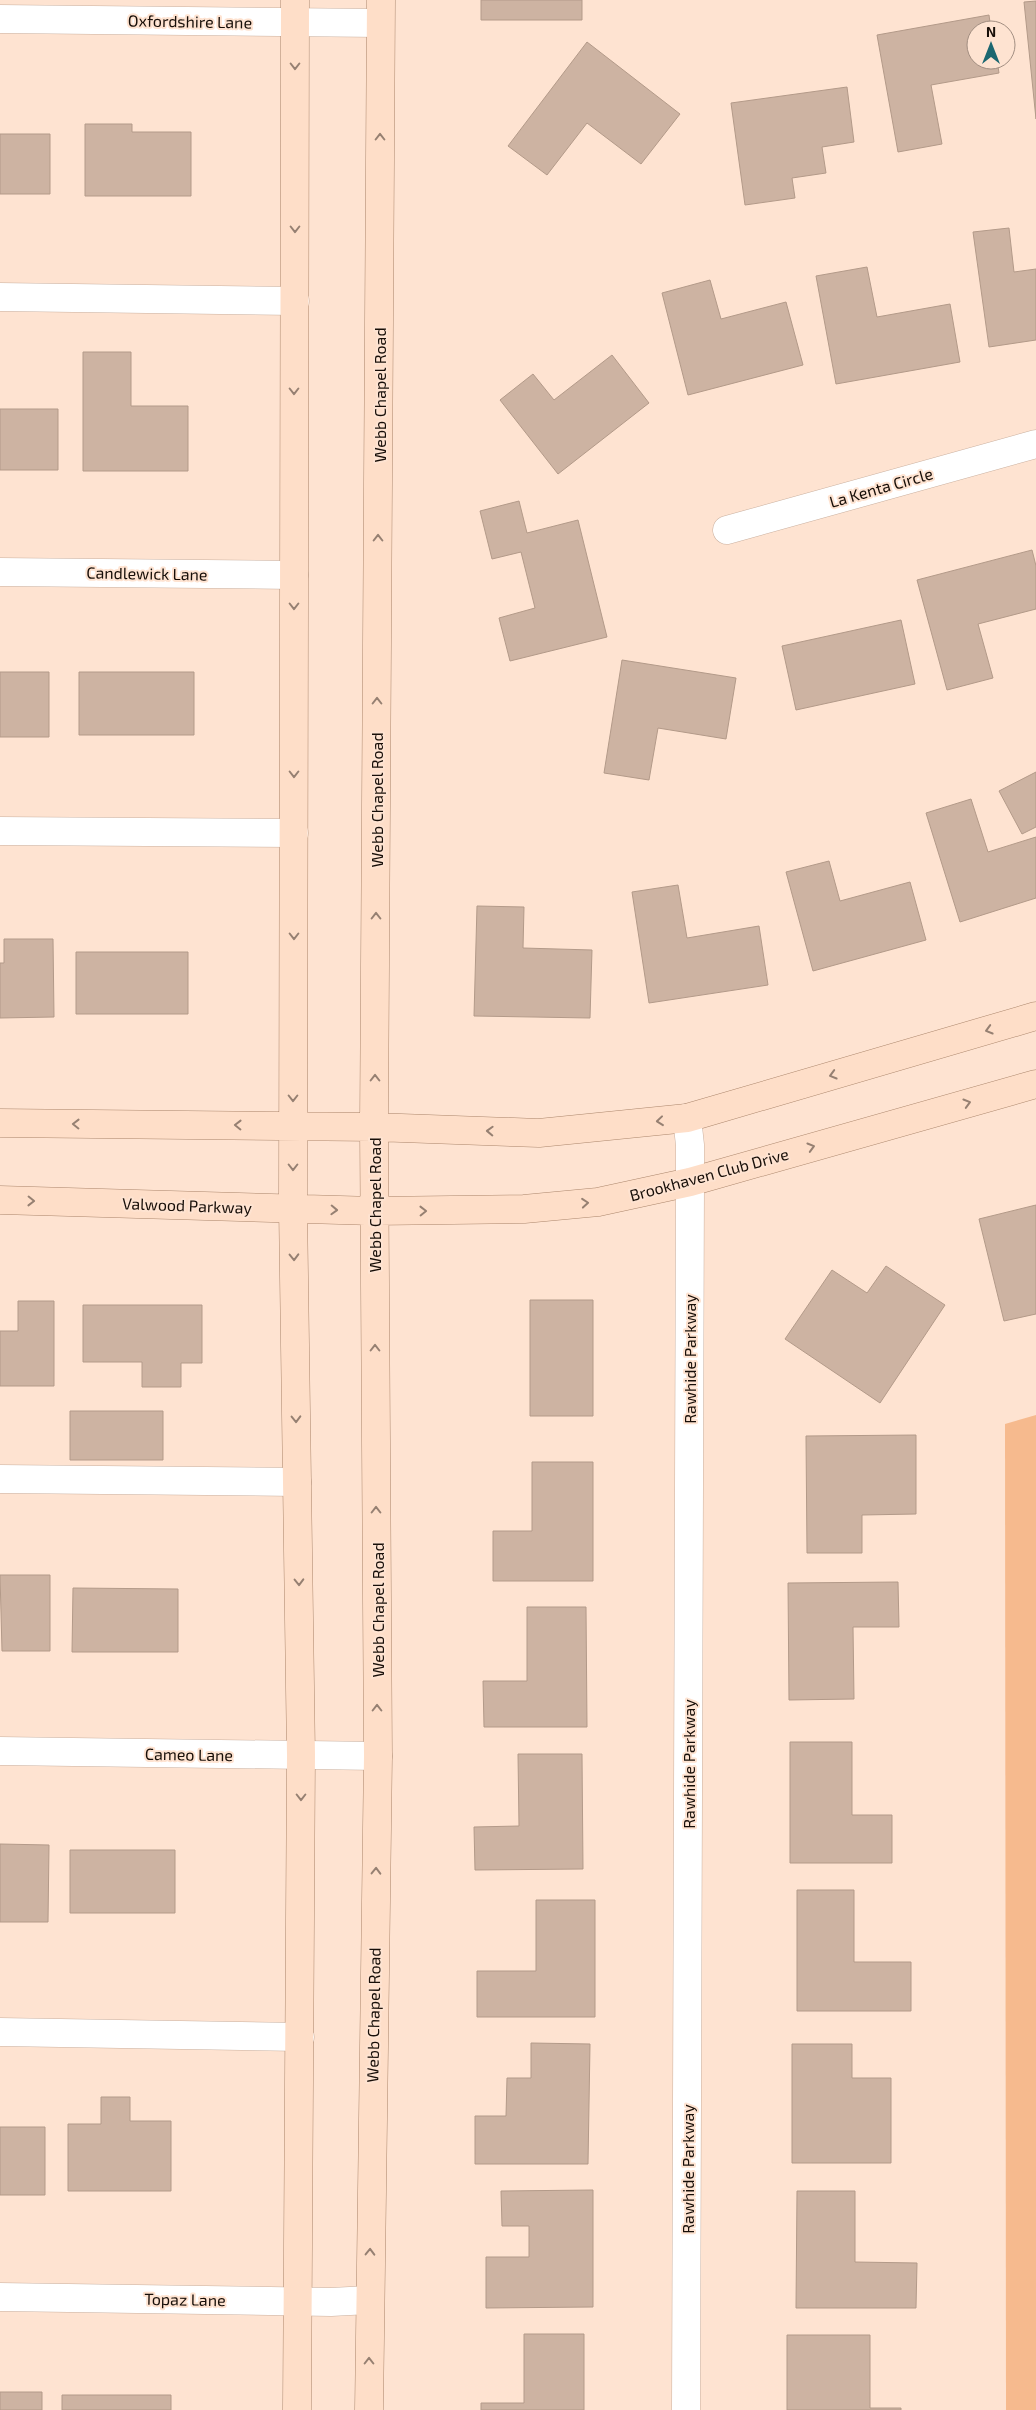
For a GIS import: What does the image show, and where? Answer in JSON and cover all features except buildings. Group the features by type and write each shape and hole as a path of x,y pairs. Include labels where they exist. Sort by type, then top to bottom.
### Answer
{"main road":[{"path":"295,11 294,1208 301,1755 296,2410"},
{"name":"Webb Chapel Road","path":"369,2410 369,2300 378,1756 374,1127 380,11"},
{"path":"0,1123 374,1127 539,1133 686,1118 1036,1016"},
{"name":"Brookhaven Club Drive","path":"374,1211 524,1209 598,1202 690,1182 1036,1084"},
{"name":"Valwood Parkway","path":"0,1200 374,1211"}],"street":[{"name":"Oxfordshire Lane","path":"0,19 295,11 380,11"},
{"path":"0,297 295,301"},
{"name":"La Kenta Circle","path":"727,530 1036,444"},
{"name":"Candlewick Lane","path":"0,572 294,575"},
{"path":"0,831 294,833"},
{"name":"Rawhide Parkway","path":"686,1118 690,1145 686,2410"},
{"path":"0,1479 297,1482"},
{"name":"Cameo Lane","path":"0,1751 378,1756"},
{"path":"0,2032 300,2037"},
{"name":"Topaz Lane","path":"0,2297 298,2300 331,2302 369,2300"}],"shaded area":[{"path":"1036,1415 1036,2410 1006,2410 1005,1424"}]}
